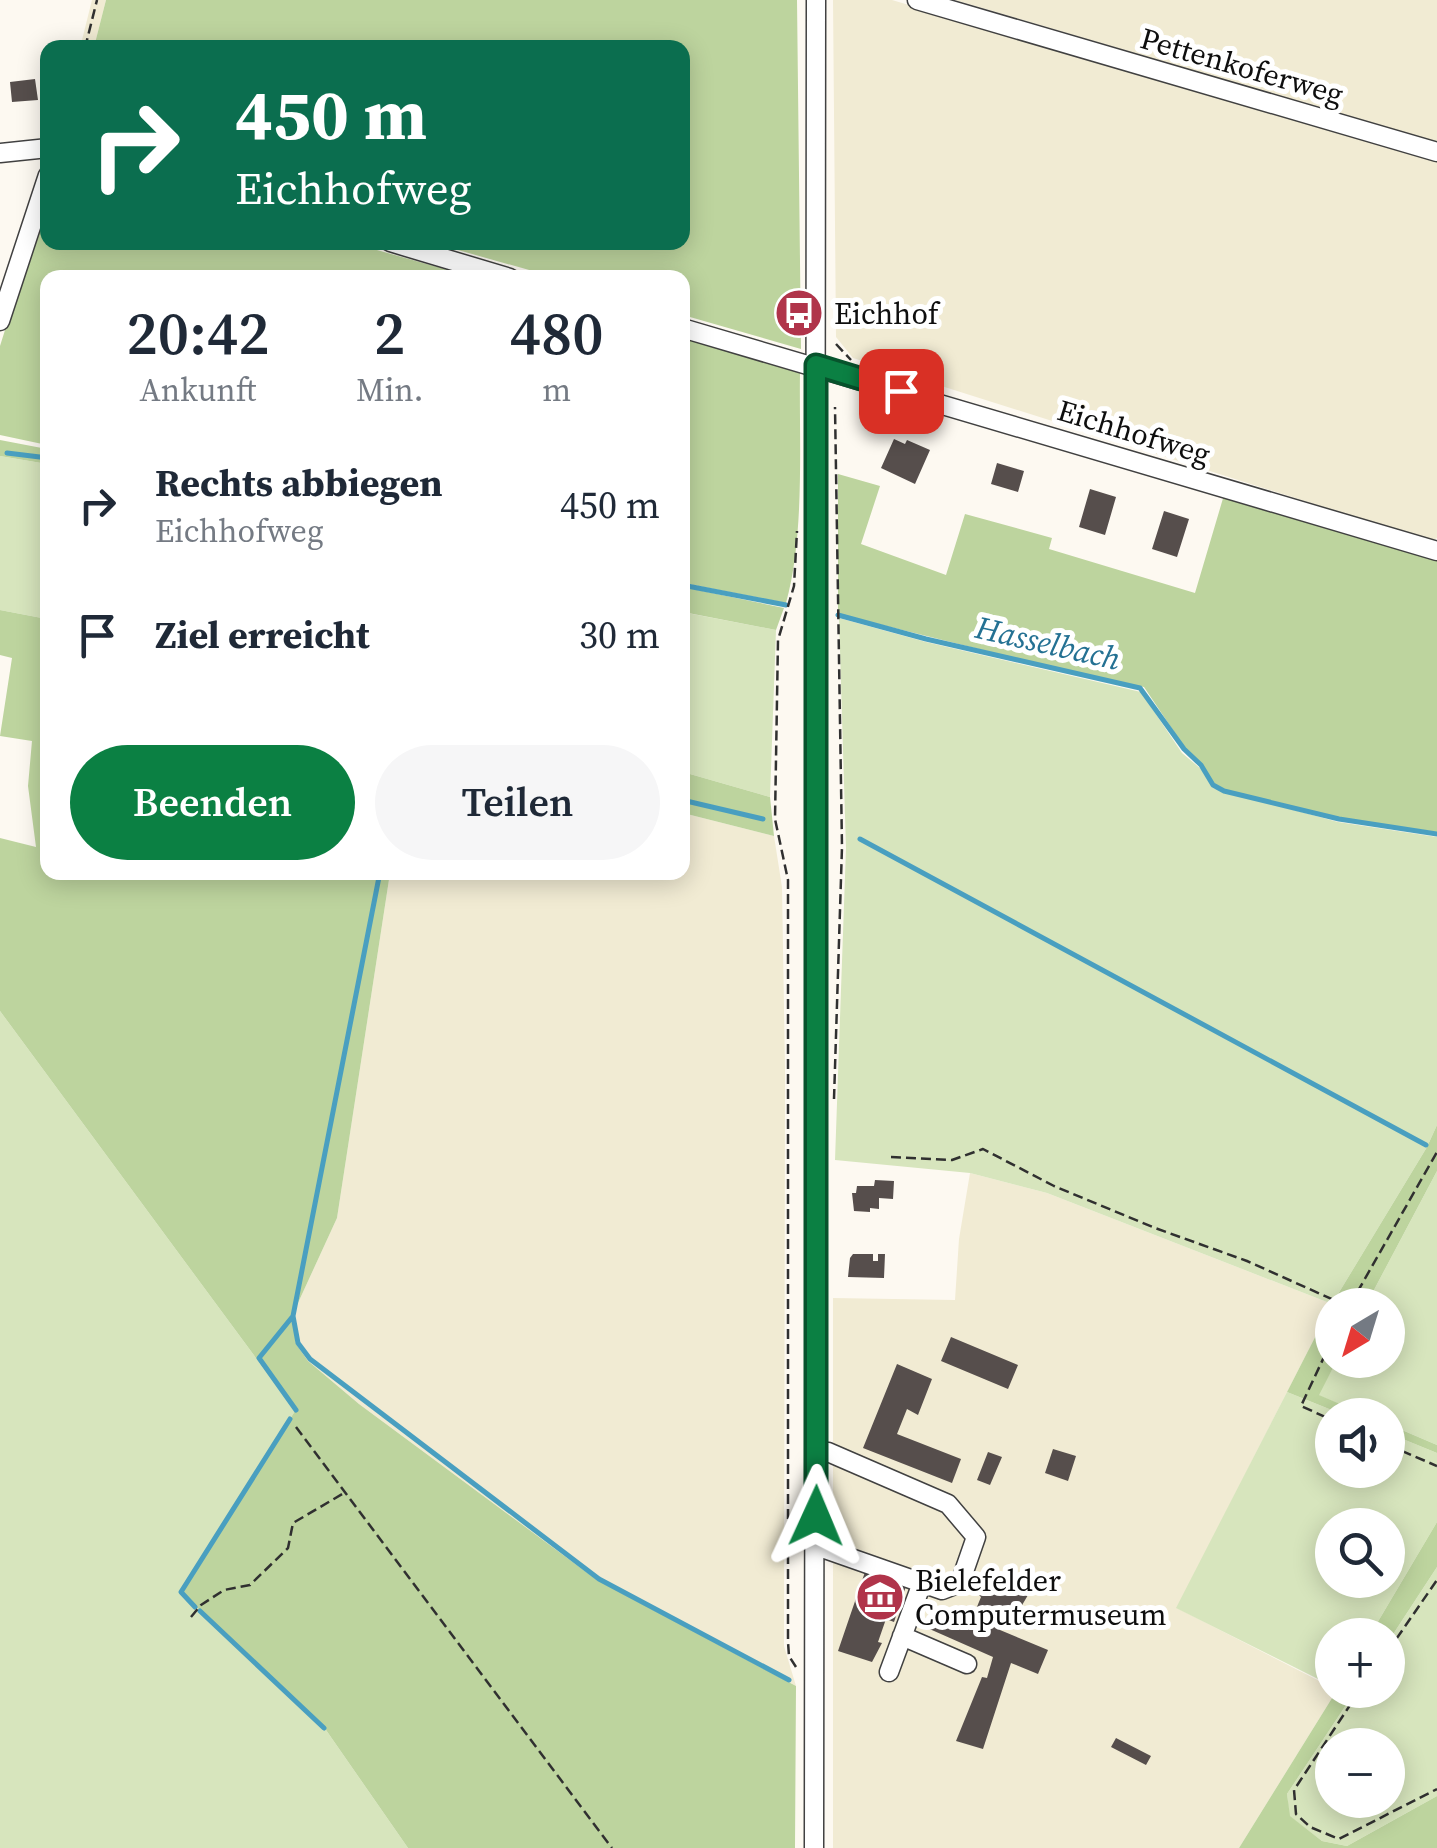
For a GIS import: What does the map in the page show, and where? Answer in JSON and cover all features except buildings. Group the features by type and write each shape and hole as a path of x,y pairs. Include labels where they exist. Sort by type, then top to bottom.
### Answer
{"street":[{"path":"814,1848 825,368 816,0"},
{"name":"Pettenkoferweg","path":"917,0 1437,152"},
{"path":"0,152 40,149"},
{"path":"0,321 40,199"},
{"path":"417,250 483,270"},
{"name":"Eichhofweg","path":"690,330 1437,552"},
{"path":"815,1549 825,1549 942,1590 960,1583 976,1537 948,1504 828,1452 816,1451"},
{"path":"889,1672 922,1583"},
{"path":"902,1636 968,1664"}],"path":[{"path":"88,40 98,0"},
{"path":"825,368 842,847 834,1098"},
{"path":"796,530 794,586 778,640 775,803 788,880 788,1642 799,1672"},
{"path":"891,1157 952,1160 983,1149 1054,1186 1315,1291"},
{"path":"1357,1288 1437,1152"},
{"path":"1315,1376 1301,1406 1315,1412"},
{"path":"296,1426 612,1848"},
{"path":"1405,1452 1437,1466"},
{"path":"191,1617 200,1605 224,1590 250,1585 288,1548 293,1524 345,1492"},
{"path":"1405,1626 1437,1580"},
{"path":"1348,1708 1294,1790 1296,1814 1310,1827 1339,1839 1437,1789"}],"shaded area":[{"path":"92,0 106,0 96,40 82,40"},
{"path":"833,0 892,0 1437,161 1437,538 1431,541 853,358 836,337"},
{"path":"955,0 1437,0 1437,142"},
{"path":"690,815 774,836 782,887 785,1069 784,1646 796,1686 597,1580 359,1404 308,1361 296,1344 292,1316 337,1218 389,880 690,880"},
{"path":"970,1173 1047,1193 1315,1297 1315,1337 1177,1608 1315,1679 1315,1708 1326,1708 1239,1848 833,1848 833,1298 955,1300 959,1239"}],"green space":[{"path":"106,0 797,0 801,349 690,317 690,270 529,270 458,250 690,250 690,40 96,40"},
{"path":"40,219 40,250 377,250 448,270 40,270 40,444 0,435 0,346"},
{"path":"690,340 800,372 799,519 786,603 690,584"},
{"path":"0,440 40,448 40,463 0,456"},
{"path":"0,456 40,463 40,618 0,610"},
{"path":"838,474 880,486 861,544 946,575 965,514 1052,538 1049,549 1195,593 1224,495 1437,558 1437,832 1340,818 1226,790 1214,784 1203,765 1185,748 1144,687 838,614"},
{"path":"690,588 784,608 776,630 690,613"},
{"path":"0,610 40,618 40,880 389,880 337,1218 292,1316 296,1344 308,1361 359,1404 597,1580 796,1686 795,1848 408,1848 326,1730 181,1592 295,1411 0,1011 0,838 36,847 28,786 32,741 0,736 12,658 0,655"},
{"path":"690,614 776,630 770,797 690,774"},
{"path":"839,618 1141,692 1182,753 1201,769 1213,788 1338,822 1437,837 1437,1125 1342,1288 1315,1288 1315,1297 1047,1193 970,1173 835,1160 846,848"},
{"path":"690,774 770,797 774,836 690,815"},
{"path":"0,1011 295,1411 182,1592 326,1730 408,1848 0,1848"},
{"path":"1437,1125 1437,1171 1375,1288 1342,1288"},
{"path":"1437,1171 1437,1445 1405,1431 1405,1398 1318,1395 1327,1378 1405,1378 1405,1288 1375,1288"},
{"path":"1315,1337 1315,1378 1328,1378 1319,1395 1326,1398 1315,1398 1315,1403 1287,1392"},
{"path":"1287,1392 1315,1403 1315,1488 1405,1488 1405,1440 1437,1453 1437,1522 1405,1576 1405,1508 1315,1508 1315,1598 1392,1598 1380,1618 1315,1618 1315,1678 1176,1608"},
{"path":"1405,1431 1437,1445 1437,1453 1405,1440"},
{"path":"1437,1522 1437,1567 1404,1618 1380,1618 1392,1598 1405,1598 1405,1576"},
{"path":"1437,1567 1437,1796 1405,1814 1405,1728 1331,1728 1344,1708 1405,1708 1404,1618"},
{"path":"1326,1708 1344,1708 1331,1728 1315,1728 1315,1752 1287,1794 1290,1816 1322,1841 1347,1846 1397,1818 1405,1818 1405,1814 1437,1796 1437,1848 1239,1848"},
{"path":"1315,1752 1315,1818 1397,1818 1347,1846 1322,1841 1289,1816 1287,1794"}],"waterway":[{"name":"Hasselbach","path":"7,453 40,457"},
{"name":"Hasselbach","path":"690,587 786,605"},
{"name":"Hasselbach","path":"838,615 1140,688 1213,785 1224,791 1339,819 1437,834"},
{"path":"690,802 763,819"},
{"path":"860,839 1426,1145"},
{"path":"378,880 293,1316 298,1343 310,1359 599,1579 789,1680"},
{"path":"293,1316 259,1358 296,1410"},
{"path":"195,1607 181,1592 290,1419"},
{"path":"200,1611 324,1728"}],"place":[{"name":"Eichhof","path":"799,313"},
{"name":"Bielefelder Computermuseum","path":"880,1597"}],"route":[{"path":"816,1516 816,365 901,391"}]}
